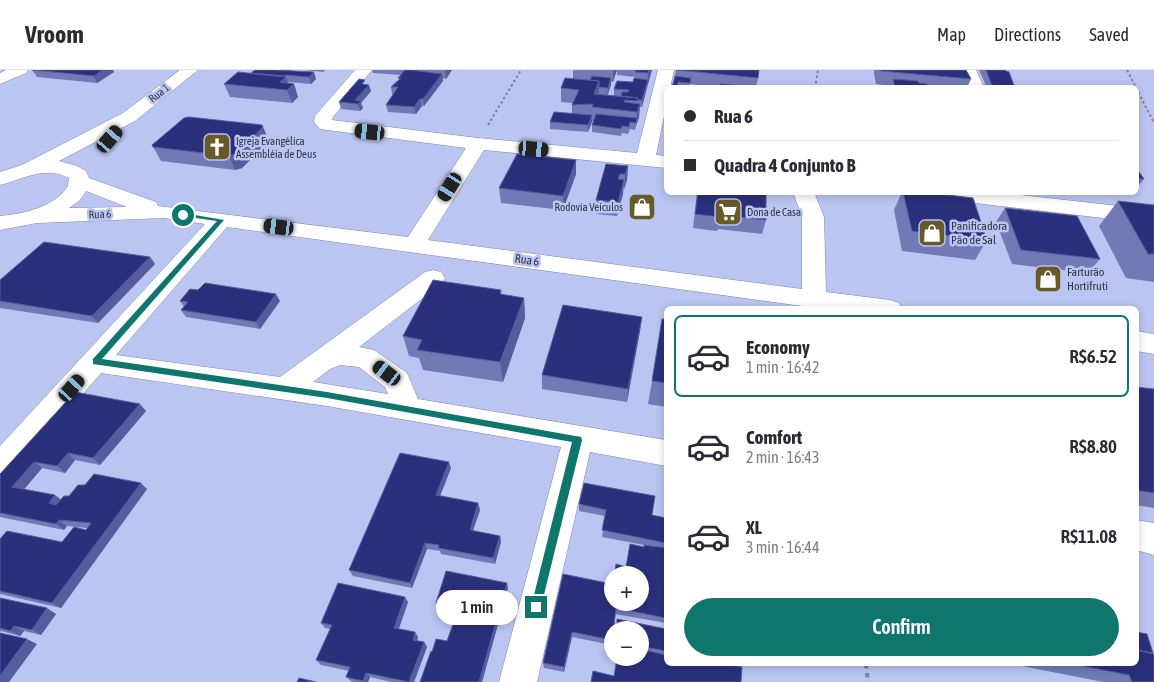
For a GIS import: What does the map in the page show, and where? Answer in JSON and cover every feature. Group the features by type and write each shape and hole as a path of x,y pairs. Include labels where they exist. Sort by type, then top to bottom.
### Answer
{"street":[{"path":"0,79 20,70"},
{"name":"Rua 1","path":"129,117 190,70"},
{"path":"364,70 324,116 323,122 327,126 478,144 664,162"},
{"path":"645,159 666,70"},
{"path":"968,70 975,85"},
{"path":"0,233 67,200 76,191 86,169 129,117"},
{"path":"11,173 82,143 129,117"},
{"path":"414,245 478,144"},
{"name":"Rua 6","path":"11,173 60,167 71,170 86,169 164,212"},
{"path":"804,195 813,217 829,303"},
{"path":"978,195 1023,198 1154,216"},
{"name":"Rua 6","path":"0,222 29,218 164,212 860,306"},
{"path":"0,467 96,362 221,220"},
{"path":"285,389 433,278"},
{"path":"1139,342 1154,344"},
{"path":"320,362 339,355 365,357 398,381 408,409"},
{"path":"96,362 285,389 664,454"},
{"path":"518,682 578,440"},
{"path":"1139,536 1154,539"}],"path":[{"path":"478,144 521,70"},
{"path":"816,85 818,70"},
{"path":"1127,70 1135,85"},
{"path":"1139,94 1154,123"},
{"path":"866,666 868,682"}],"building":[{"path":"32,70 103,70 94,76"},
{"path":"255,70 314,72 309,77 251,73"},
{"path":"405,70 442,74 423,99 420,99 414,107 386,105 398,87 391,87 401,78 398,78"},
{"path":"636,70 649,70 648,73 635,72"},
{"path":"676,70 759,70 758,78"},
{"path":"966,70 971,79 881,71"},
{"path":"986,70 1005,70 1009,72 1014,85 992,85"},
{"path":"238,72 286,77 280,82 294,84 287,90 224,84"},
{"path":"592,76 611,78 608,88 599,87 599,81 590,80"},
{"path":"675,76 691,78 690,83 678,82 678,85 673,85"},
{"path":"565,78 599,81 594,94 638,98 637,101 625,100 624,102 640,104 637,112 592,107 593,104 572,105 579,90 561,88"},
{"path":"634,78 648,80 642,100 621,96 622,92 628,92 629,90 614,89 617,81 633,82"},
{"path":"359,79 365,80 362,84 369,85 355,100 361,101 358,104 339,102"},
{"path":"893,79 918,81 927,85 894,85"},
{"path":"554,112 592,115 588,125 550,122"},
{"path":"596,114 637,118 636,123 630,122 629,127 622,126 621,129 592,125"},
{"path":"184,118 262,125 263,127 235,154 229,156 153,147 152,145"},
{"path":"517,154 576,160 563,196 499,188"},
{"path":"606,164 628,166 625,174 620,174 618,179 624,180 618,202 596,200"},
{"path":"698,195 766,195 766,220 695,214"},
{"path":"904,195 948,195 973,198 987,240 912,231"},
{"path":"1118,201 1154,205 1154,254 1148,254"},
{"path":"1005,208 1077,216 1100,259 1021,250"},
{"path":"44,242 150,257 92,316 0,301 0,280"},
{"path":"433,280 501,290 500,294 524,298 500,362 417,350 422,340 403,336"},
{"path":"205,283 276,294 256,322 181,310 188,302 180,301 190,289 198,290"},
{"path":"563,305 642,317 628,389 542,375"},
{"path":"662,319 664,319 664,383 652,381"},
{"path":"1139,387 1154,389 1154,493 1139,490"},
{"path":"75,392 140,404 93,458 68,453 57,466 34,462 12,487 55,495 49,503 56,505 64,496 69,496 78,485 85,485 94,474 141,483 52,603 0,591 0,539 7,531 62,542 74,527 86,530 91,523 59,520 56,524 0,513 0,474"},
{"path":"400,453 449,462 436,495 478,503 470,530 500,536 493,558 438,548 439,545 425,543 410,583 349,570"},
{"path":"584,483 655,496 652,515 664,518 664,543 602,530 606,510 579,504"},
{"path":"630,544 664,548 664,618 631,611 649,611 649,566 626,566"},
{"path":"446,571 507,583 479,682 420,682 436,639 447,641 459,608 436,603"},
{"path":"563,574 604,582 604,611 616,611 614,621 604,621 604,638 572,632 564,667 543,663"},
{"path":"338,583 405,597 394,628 415,632 413,640 424,642 409,682 366,673 363,681 346,677 350,667 316,660 332,625 321,623"},
{"path":"0,598 47,608 32,630 14,626 10,631 0,628"},
{"path":"649,626 664,629 664,651 649,648"},
{"path":"0,633 27,639 0,676"},
{"path":"1139,633 1147,634 1153,653 1139,651"},
{"path":"649,651 664,655 664,666 742,667 741,682 591,682 593,671 614,676 616,666 649,666"},
{"path":"1139,651 1154,654 1154,682 1132,682 1129,675 1082,666 1139,666"},
{"path":"299,678 316,682 297,682"}],"place":[{"name":"Igreja Evangélica Assembléia de Deus","path":"217,147"},
{"name":"Rodovia Veículos","path":"642,207"},
{"name":"Dona de Casa","path":"728,212"},
{"name":"Panificadora Pão de Sal","path":"932,233"},
{"name":"Farturão Hortifruti","path":"1048,279"}],"route":[{"path":"183,215 221,220 96,362 327,395 578,440 536,607"}]}
